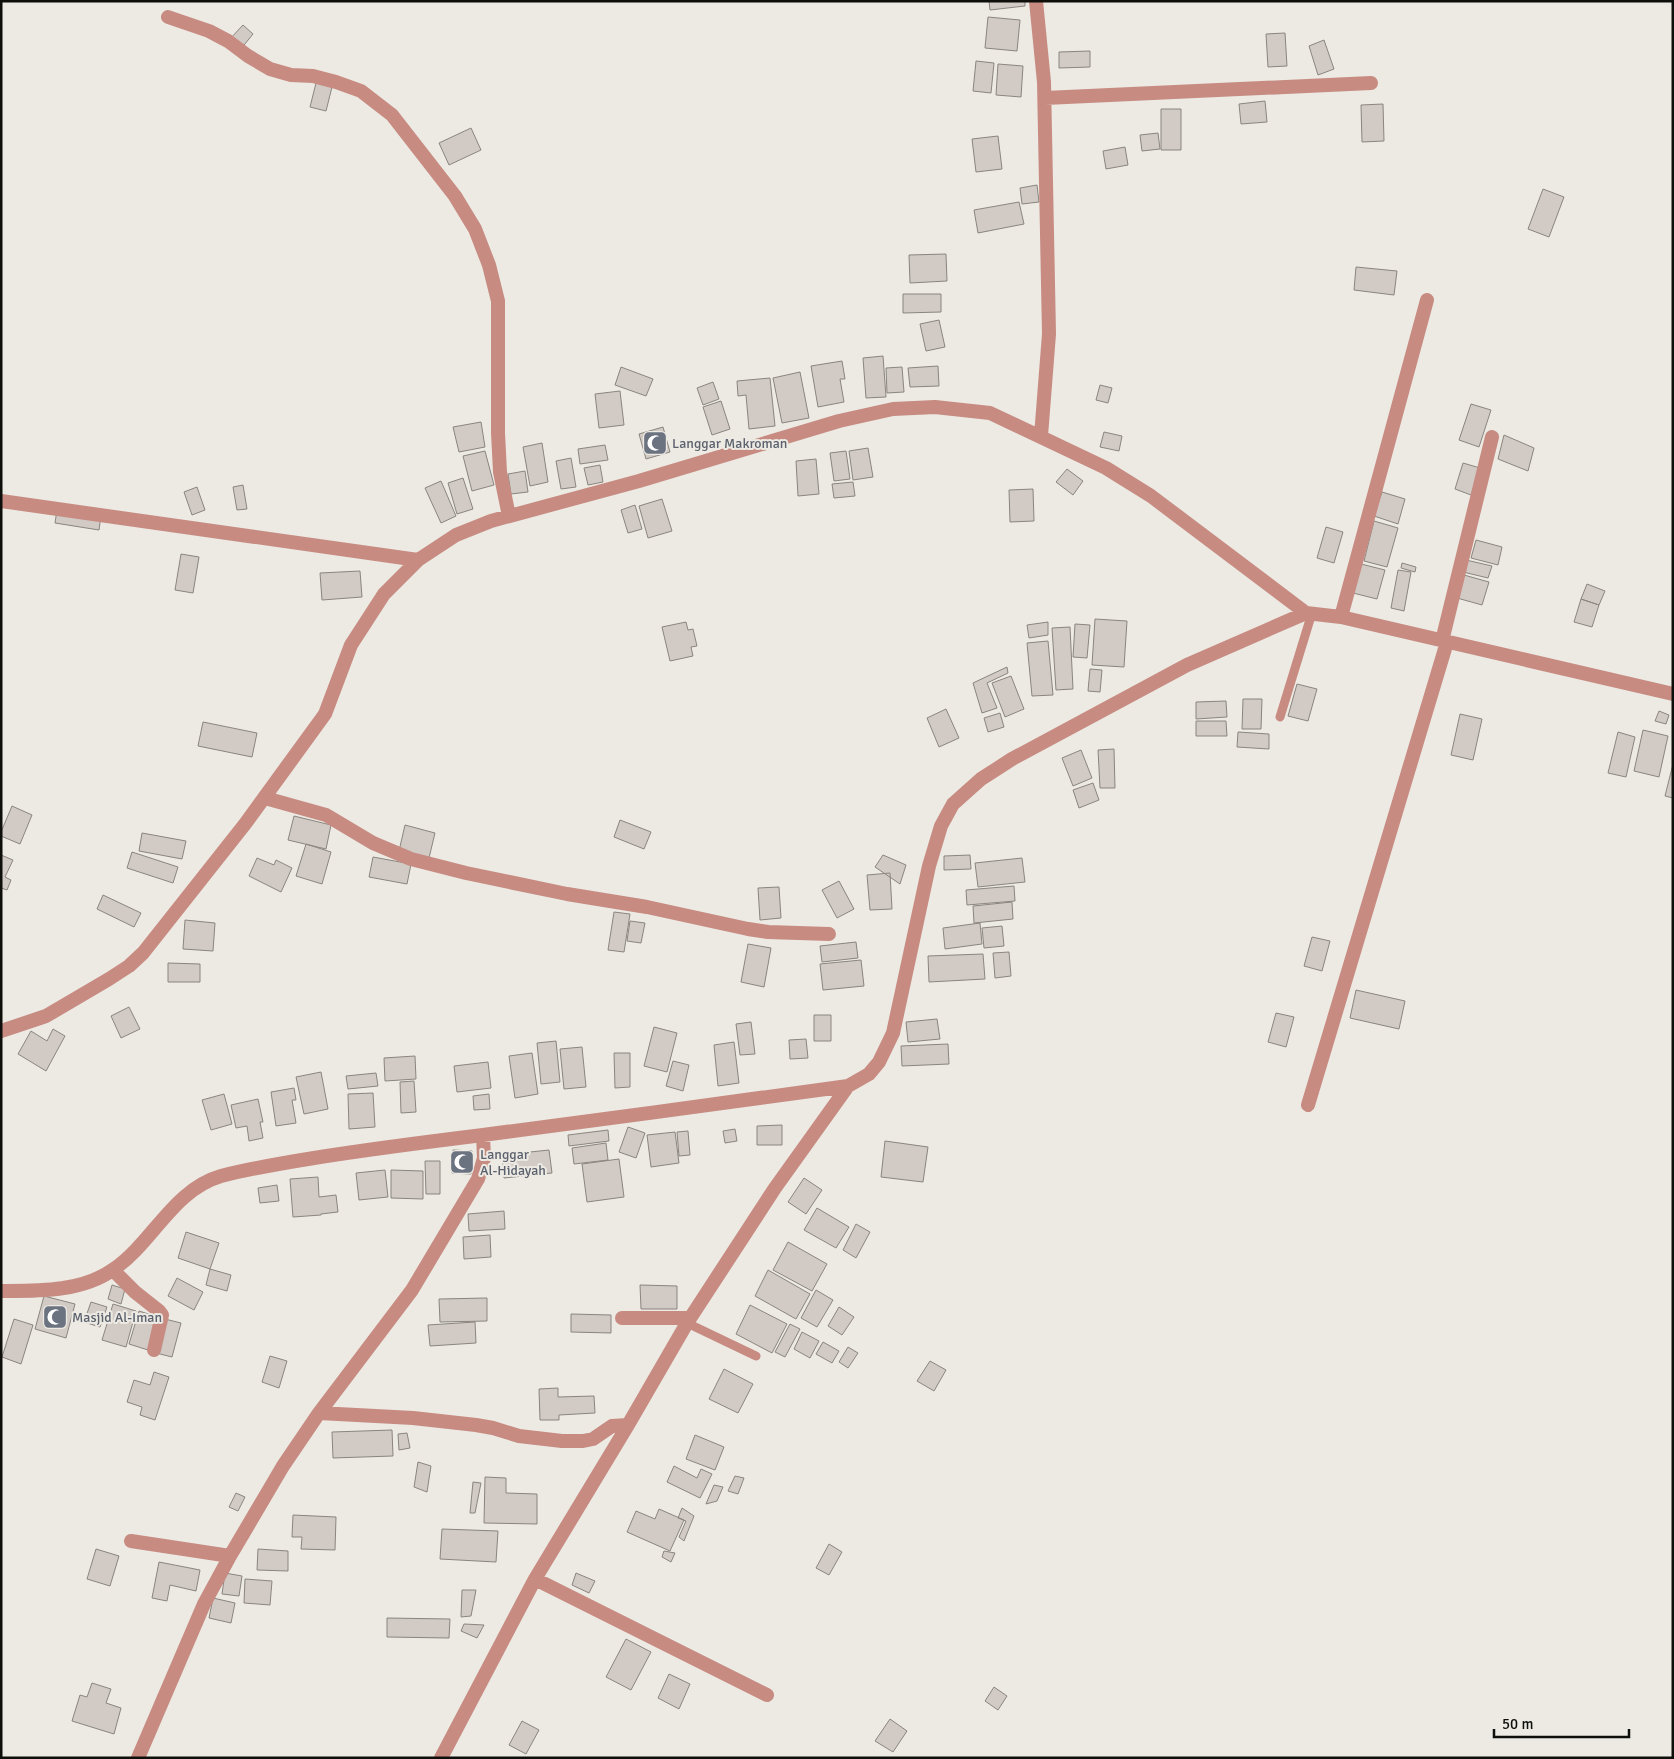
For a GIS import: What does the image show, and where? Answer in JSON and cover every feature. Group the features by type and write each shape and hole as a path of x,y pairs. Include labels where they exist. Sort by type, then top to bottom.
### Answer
{"street":[{"path":"1036,1 1045,98 1049,334 1041,436"},
{"path":"168,17 209,31 228,41 270,69 291,76 320,78 361,91 392,115 455,196 475,229 489,264 498,301 498,432 500,472 509,516"},
{"path":"1045,98 1371,83"},
{"path":"1341,617 1427,300"},
{"path":"1,1031 46,1016 129,966 143,953 168,924 265,798 325,714 351,645 384,594 418,560 456,535 509,516 675,470 839,421 893,409 935,407 990,413 1041,436 1106,468 1151,496 1309,613 1341,617 1673,694"},
{"path":"1308,1105 1445,642 1492,437"},
{"path":"1,501 418,560"},
{"path":"1,1291 54,1289 82,1284 113,1270 127,1259 182,1199 195,1188 206,1181 259,1167 382,1147 848,1086 869,1074 883,1056 893,1032 929,866 941,826 953,804 981,779 1056,734 1188,665 1309,613"},
{"path":"265,798 326,815 373,843 411,859 466,873 567,894 647,907 748,929 768,932 829,934"},
{"path":"442,1758 535,1579 689,1320 775,1188 848,1086"},
{"path":"138,1758 204,1604 230,1556 283,1466 412,1290 478,1179 484,1158 483,1134"},
{"path":"113,1270 162,1315 154,1350"},
{"path":"622,1318 689,1320"},
{"path":"320,1413 413,1418 476,1424 519,1436 562,1441 593,1439 612,1426 628,1425"},
{"path":"131,1541 230,1556"},
{"path":"535,1579 767,1695"}],"lane":[{"path":"1280,717 1309,613"},
{"path":"689,1320 756,1356"}],"building":[{"path":"989,1 1025,1 1025,6 990,10"},
{"path":"988,17 1020,20 1017,51 985,48"},
{"path":"243,25 253,34 240,50 229,40"},
{"path":"1285,33 1287,66 1268,67 1266,34"},
{"path":"1324,40 1334,69 1318,75 1309,46"},
{"path":"1090,51 1090,67 1059,68 1059,52"},
{"path":"976,61 994,63 991,93 973,91"},
{"path":"998,64 1023,66 1021,97 996,95"},
{"path":"316,83 332,87 326,111 310,107"},
{"path":"1265,101 1267,122 1241,124 1239,104"},
{"path":"1383,104 1384,141 1362,142 1361,105"},
{"path":"1161,109 1181,109 1181,150 1161,150"},
{"path":"471,128 481,150 449,165 439,143"},
{"path":"1158,133 1160,149 1142,151 1140,135"},
{"path":"998,136 1002,169 976,172 972,139"},
{"path":"1125,147 1128,165 1106,169 1103,151"},
{"path":"1037,185 1039,202 1022,204 1020,188"},
{"path":"1543,189 1564,197 1549,237 1528,229"},
{"path":"1019,202 1024,224 978,233 974,210"},
{"path":"946,254 947,281 910,283 909,255"},
{"path":"1356,267 1397,271 1394,295 1354,290"},
{"path":"903,294 941,294 941,312 903,313"},
{"path":"939,320 945,347 926,351 920,324"},
{"path":"883,356 886,397 866,398 863,358"},
{"path":"842,361 845,379 840,379 844,402 818,407 811,366"},
{"path":"938,366 939,386 910,387 908,368"},
{"path":"621,367 653,379 646,396 615,385"},
{"path":"902,367 904,392 887,393 886,368"},
{"path":"800,372 809,418 782,423 773,378"},
{"path":"770,378 775,426 749,429 746,395 738,396 737,381"},
{"path":"713,382 719,399 703,405 697,388"},
{"path":"1100,385 1112,388 1108,403 1096,400"},
{"path":"620,391 624,425 599,428 595,394"},
{"path":"721,401 730,429 712,435 703,407"},
{"path":"1471,404 1491,410 1479,447 1459,440"},
{"path":"481,422 485,447 459,452 453,427"},
{"name":"Langgar Makroman","path":"663,427 670,452 646,459 639,434"},
{"path":"1104,432 1122,436 1119,451 1100,447"},
{"path":"1504,435 1534,448 1528,471 1498,459"},
{"path":"542,443 548,482 530,486 523,447"},
{"path":"605,445 608,460 580,464 578,449"},
{"path":"868,448 873,477 853,480 849,451"},
{"path":"485,451 494,485 472,491 463,456"},
{"path":"846,451 850,479 834,481 830,453"},
{"path":"571,458 576,487 561,489 556,461"},
{"path":"816,459 819,494 798,496 796,461"},
{"path":"1463,463 1480,468 1471,495 1455,489"},
{"path":"600,465 603,482 588,485 584,468"},
{"path":"1067,469 1083,481 1073,495 1056,482"},
{"path":"525,471 528,492 511,494 508,474"},
{"path":"463,478 473,509 457,514 448,483"},
{"path":"441,481 456,516 441,523 425,488"},
{"path":"853,482 855,496 834,498 832,484"},
{"path":"243,485 247,509 237,510 233,487"},
{"path":"197,487 205,510 192,515 184,492"},
{"path":"1033,489 1034,521 1010,522 1009,490"},
{"path":"1382,492 1405,499 1398,524 1374,516"},
{"path":"662,499 672,531 648,538 639,506"},
{"path":"635,505 642,529 628,533 621,510"},
{"path":"57,510 101,516 99,530 55,523"},
{"path":"1374,521 1398,528 1387,567 1364,561"},
{"path":"1326,527 1343,532 1334,563 1317,558"},
{"path":"1476,540 1502,547 1498,565 1471,558"},
{"path":"181,554 199,557 193,593 175,590"},
{"path":"1466,560 1492,566 1488,578 1463,572"},
{"path":"1402,563 1416,567 1415,572 1401,568"},
{"path":"1361,564 1385,570 1377,599 1353,593"},
{"path":"1398,570 1411,572 1404,611 1391,608"},
{"path":"360,571 362,597 322,600 320,573"},
{"path":"1464,575 1489,582 1482,605 1457,598"},
{"path":"1587,584 1605,591 1599,605 1581,599"},
{"path":"1581,599 1599,605 1592,627 1574,622"},
{"path":"1095,619 1127,621 1124,667 1092,665"},
{"path":"686,622 688,630 693,629 697,646 691,647 693,656 670,661 662,627"},
{"path":"1048,622 1048,635 1029,638 1027,625"},
{"path":"1075,624 1090,625 1087,658 1073,657"},
{"path":"1070,627 1073,689 1056,690 1052,628"},
{"path":"1048,641 1053,695 1032,696 1027,643"},
{"path":"1007,667 1008,673 987,683 997,708 982,713 973,683"},
{"path":"1090,669 1102,670 1100,692 1088,691"},
{"path":"1011,676 1024,709 1005,717 992,683"},
{"path":"1297,684 1317,689 1308,721 1288,716"},
{"path":"1243,699 1262,699 1261,729 1242,729"},
{"path":"1226,701 1227,717 1196,719 1196,702"},
{"path":"946,709 959,738 939,747 927,718"},
{"path":"1659,711 1669,715 1666,724 1655,721"},
{"path":"1000,713 1004,727 988,732 984,718"},
{"path":"1460,714 1482,719 1473,760 1451,755"},
{"path":"1196,721 1226,721 1227,736 1196,736"},
{"path":"203,722 257,733 252,757 198,746"},
{"path":"1643,730 1668,736 1659,777 1634,771"},
{"path":"1238,732 1269,734 1269,749 1237,747"},
{"path":"1618,732 1635,737 1626,777 1608,773"},
{"path":"1114,749 1115,788 1100,788 1098,750"},
{"path":"1081,750 1092,778 1073,786 1062,758"},
{"path":"1673,764 1673,798 1665,796"},
{"path":"1093,783 1099,800 1079,808 1073,790"},
{"path":"12,806 32,815 20,844 1,836"},
{"path":"294,816 331,825 326,849 288,840"},
{"path":"620,820 651,832 644,849 614,837"},
{"path":"405,825 435,833 429,858 399,851"},
{"path":"142,833 186,841 182,859 139,851"},
{"path":"306,844 331,852 322,884 296,876"},
{"path":"132,852 178,867 173,883 127,868"},
{"path":"1,855 13,860 5,877 11,880 7,890 1,888"},
{"path":"883,855 906,865 900,884 875,867"},
{"path":"970,855 971,869 944,870 944,856"},
{"path":"373,857 411,864 407,884 369,877"},
{"path":"257,858 274,865 276,860 292,868 281,892 249,876"},
{"path":"1022,858 1025,882 978,887 975,863"},
{"path":"890,873 892,909 870,910 867,875"},
{"path":"839,881 854,909 837,918 822,890"},
{"path":"1014,886 1015,901 967,905 966,890"},
{"path":"779,887 781,918 760,920 758,888"},
{"path":"103,895 141,913 134,927 97,909"},
{"path":"1012,902 1013,919 974,923 973,906"},
{"path":"614,912 630,914 624,952 608,950"},
{"path":"185,920 215,923 213,951 183,949"},
{"path":"630,921 645,923 641,943 627,941"},
{"path":"980,923 982,944 945,949 943,928"},
{"path":"1002,926 1004,946 984,948 982,928"},
{"path":"1312,937 1330,941 1322,971 1304,966"},
{"path":"856,942 858,958 822,962 820,946"},
{"path":"748,944 771,948 764,987 741,982"},
{"path":"1009,952 1011,976 995,978 993,953"},
{"path":"983,954 985,979 929,982 928,956"},
{"path":"861,960 864,986 823,990 820,964"},
{"path":"168,963 200,964 200,982 168,982"},
{"path":"1356,990 1405,1001 1399,1029 1350,1018"},
{"path":"129,1007 140,1029 121,1038 111,1016"},
{"path":"1276,1013 1294,1017 1286,1047 1268,1042"},
{"path":"814,1015 831,1015 831,1041 814,1041"},
{"path":"937,1019 940,1039 908,1042 906,1022"},
{"path":"751,1022 755,1054 740,1055 736,1024"},
{"path":"654,1027 677,1033 667,1072 644,1066"},
{"path":"53,1029 65,1036 46,1071 18,1054 31,1031 47,1041"},
{"path":"806,1039 808,1058 790,1059 789,1040"},
{"path":"556,1041 560,1082 541,1084 537,1043"},
{"path":"734,1042 739,1083 718,1086 714,1045"},
{"path":"948,1044 949,1064 902,1066 901,1046"},
{"path":"582,1047 586,1087 564,1089 560,1049"},
{"path":"532,1053 538,1094 515,1098 509,1056"},
{"path":"614,1053 630,1053 630,1087 615,1088"},
{"path":"415,1056 416,1079 385,1081 384,1058"},
{"path":"673,1061 689,1065 683,1091 666,1086"},
{"path":"488,1062 491,1088 457,1092 454,1066"},
{"path":"321,1072 328,1109 304,1114 296,1077"},
{"path":"376,1073 378,1086 348,1089 346,1076"},
{"path":"414,1081 416,1112 401,1113 400,1082"},
{"path":"294,1088 296,1100 292,1100 296,1123 276,1126 271,1092"},
{"path":"373,1093 375,1127 349,1129 348,1094"},
{"path":"224,1094 232,1124 211,1130 202,1100"},
{"path":"489,1094 490,1109 474,1110 473,1096"},
{"path":"258,1099 263,1122 260,1122 263,1138 249,1141 247,1126 236,1128 231,1105"},
{"path":"782,1125 782,1145 757,1145 757,1126"},
{"path":"628,1127 645,1133 636,1158 619,1152"},
{"path":"735,1129 737,1141 725,1143 723,1131"},
{"path":"608,1130 609,1141 569,1146 568,1135"},
{"path":"688,1131 690,1155 679,1156 677,1132"},
{"path":"675,1132 679,1163 651,1167 647,1135"},
{"path":"885,1141 928,1147 923,1182 881,1177"},
{"path":"606,1143 608,1160 574,1164 572,1148"},
{"name":"Langgar Al-Hidayah","path":"453,1150 472,1151 471,1174 452,1173"},
{"path":"549,1150 552,1173 504,1178 502,1155"},
{"path":"619,1159 624,1197 587,1202 582,1164"},
{"path":"425,1161 440,1161 440,1194 426,1194"},
{"path":"385,1170 388,1197 359,1200 356,1173"},
{"path":"391,1170 423,1171 423,1199 391,1198"},
{"path":"318,1177 319,1197 336,1195 338,1212 293,1217 290,1179"},
{"path":"804,1178 822,1190 806,1214 788,1202"},
{"path":"277,1185 279,1201 260,1203 258,1188"},
{"path":"817,1208 849,1227 836,1248 804,1230"},
{"path":"504,1211 505,1229 469,1231 468,1214"},
{"path":"856,1224 870,1232 856,1258 843,1250"},
{"path":"186,1232 219,1243 210,1269 178,1258"},
{"path":"490,1235 491,1257 464,1259 463,1237"},
{"path":"788,1242 827,1264 812,1291 773,1270"},
{"path":"210,1269 231,1275 227,1291 206,1285"},
{"path":"768,1270 810,1294 796,1319 755,1296"},
{"path":"177,1278 203,1292 194,1310 168,1296"},
{"path":"112,1285 125,1289 121,1304 108,1299"},
{"path":"640,1285 677,1286 677,1309 641,1309"},
{"path":"816,1290 833,1300 817,1327 801,1318"},
{"name":"Masjid Al-Iman","path":"44,1296 75,1304 66,1338 35,1329"},
{"path":"487,1298 487,1321 440,1322 439,1299"},
{"path":"91,1302 107,1307 100,1327 84,1322"},
{"path":"113,1304 136,1311 126,1347 102,1340"},
{"path":"750,1305 787,1324 772,1353 736,1334"},
{"path":"839,1307 854,1317 842,1335 828,1326"},
{"path":"139,1311 158,1317 148,1350 129,1344"},
{"path":"571,1314 611,1315 611,1333 571,1332"},
{"path":"14,1319 33,1325 21,1364 2,1357"},
{"path":"165,1319 181,1323 172,1357 156,1353"},
{"path":"475,1322 476,1343 430,1346 428,1325"},
{"path":"790,1324 800,1329 785,1357 775,1352"},
{"path":"802,1332 819,1341 810,1358 794,1349"},
{"path":"823,1342 839,1351 832,1363 816,1354"},
{"path":"848,1347 858,1353 848,1368 839,1362"},
{"path":"270,1356 287,1361 279,1388 262,1382"},
{"path":"930,1361 946,1370 934,1391 917,1381"},
{"path":"724,1369 753,1384 738,1413 709,1399"},
{"path":"154,1372 169,1377 155,1420 140,1415 142,1407 127,1402 134,1380 150,1385"},
{"path":"558,1388 558,1397 594,1396 595,1413 559,1415 559,1420 540,1420 539,1389"},
{"path":"392,1430 393,1456 333,1458 332,1432"},
{"path":"407,1433 410,1448 399,1450 398,1434"},
{"path":"695,1435 724,1447 715,1470 686,1459"},
{"path":"418,1462 431,1466 427,1492 414,1487"},
{"path":"674,1466 697,1478 701,1469 712,1474 700,1498 667,1482"},
{"path":"735,1476 744,1478 738,1494 728,1491"},
{"path":"485,1477 506,1478 506,1493 537,1494 537,1524 484,1523"},
{"path":"473,1482 481,1483 475,1513 470,1513"},
{"path":"714,1485 723,1487 717,1501 706,1504"},
{"path":"236,1493 245,1497 238,1511 229,1507"},
{"path":"682,1508 694,1516 684,1541 679,1537 686,1521 678,1518"},
{"path":"659,1509 684,1520 670,1551 627,1532 636,1511 655,1519"},
{"path":"293,1515 336,1517 335,1550 301,1549 302,1537 292,1537"},
{"path":"442,1529 498,1531 496,1562 440,1559"},
{"path":"829,1544 842,1552 829,1575 816,1568"},
{"path":"96,1549 119,1556 110,1586 87,1579"},
{"path":"258,1549 288,1551 288,1571 257,1570"},
{"path":"664,1551 675,1553 671,1562 662,1557"},
{"path":"159,1562 200,1570 196,1591 170,1585 167,1601 152,1598"},
{"path":"225,1573 242,1576 239,1596 222,1594"},
{"path":"576,1573 595,1581 589,1593 572,1585"},
{"path":"245,1579 272,1581 270,1605 244,1603"},
{"path":"462,1590 476,1590 471,1616 461,1617"},
{"path":"213,1598 235,1603 231,1623 209,1618"},
{"path":"387,1618 450,1619 449,1638 387,1637"},
{"path":"464,1624 484,1625 477,1638 461,1631"},
{"path":"626,1639 651,1652 631,1690 606,1677"},
{"path":"669,1674 690,1684 679,1709 658,1698"},
{"path":"92,1683 111,1689 106,1703 121,1708 114,1734 72,1721 80,1695 87,1697"},
{"path":"994,1687 1007,1696 998,1710 985,1701"},
{"path":"890,1719 907,1731 893,1752 875,1741"},
{"path":"522,1721 539,1730 526,1754 509,1745"}],"place":[{"name":"Langgar Makroman","path":"655,443"},
{"name":"Langgar Al-Hidayah","path":"462,1162"},
{"name":"Masjid Al-Iman","path":"55,1317"}]}
